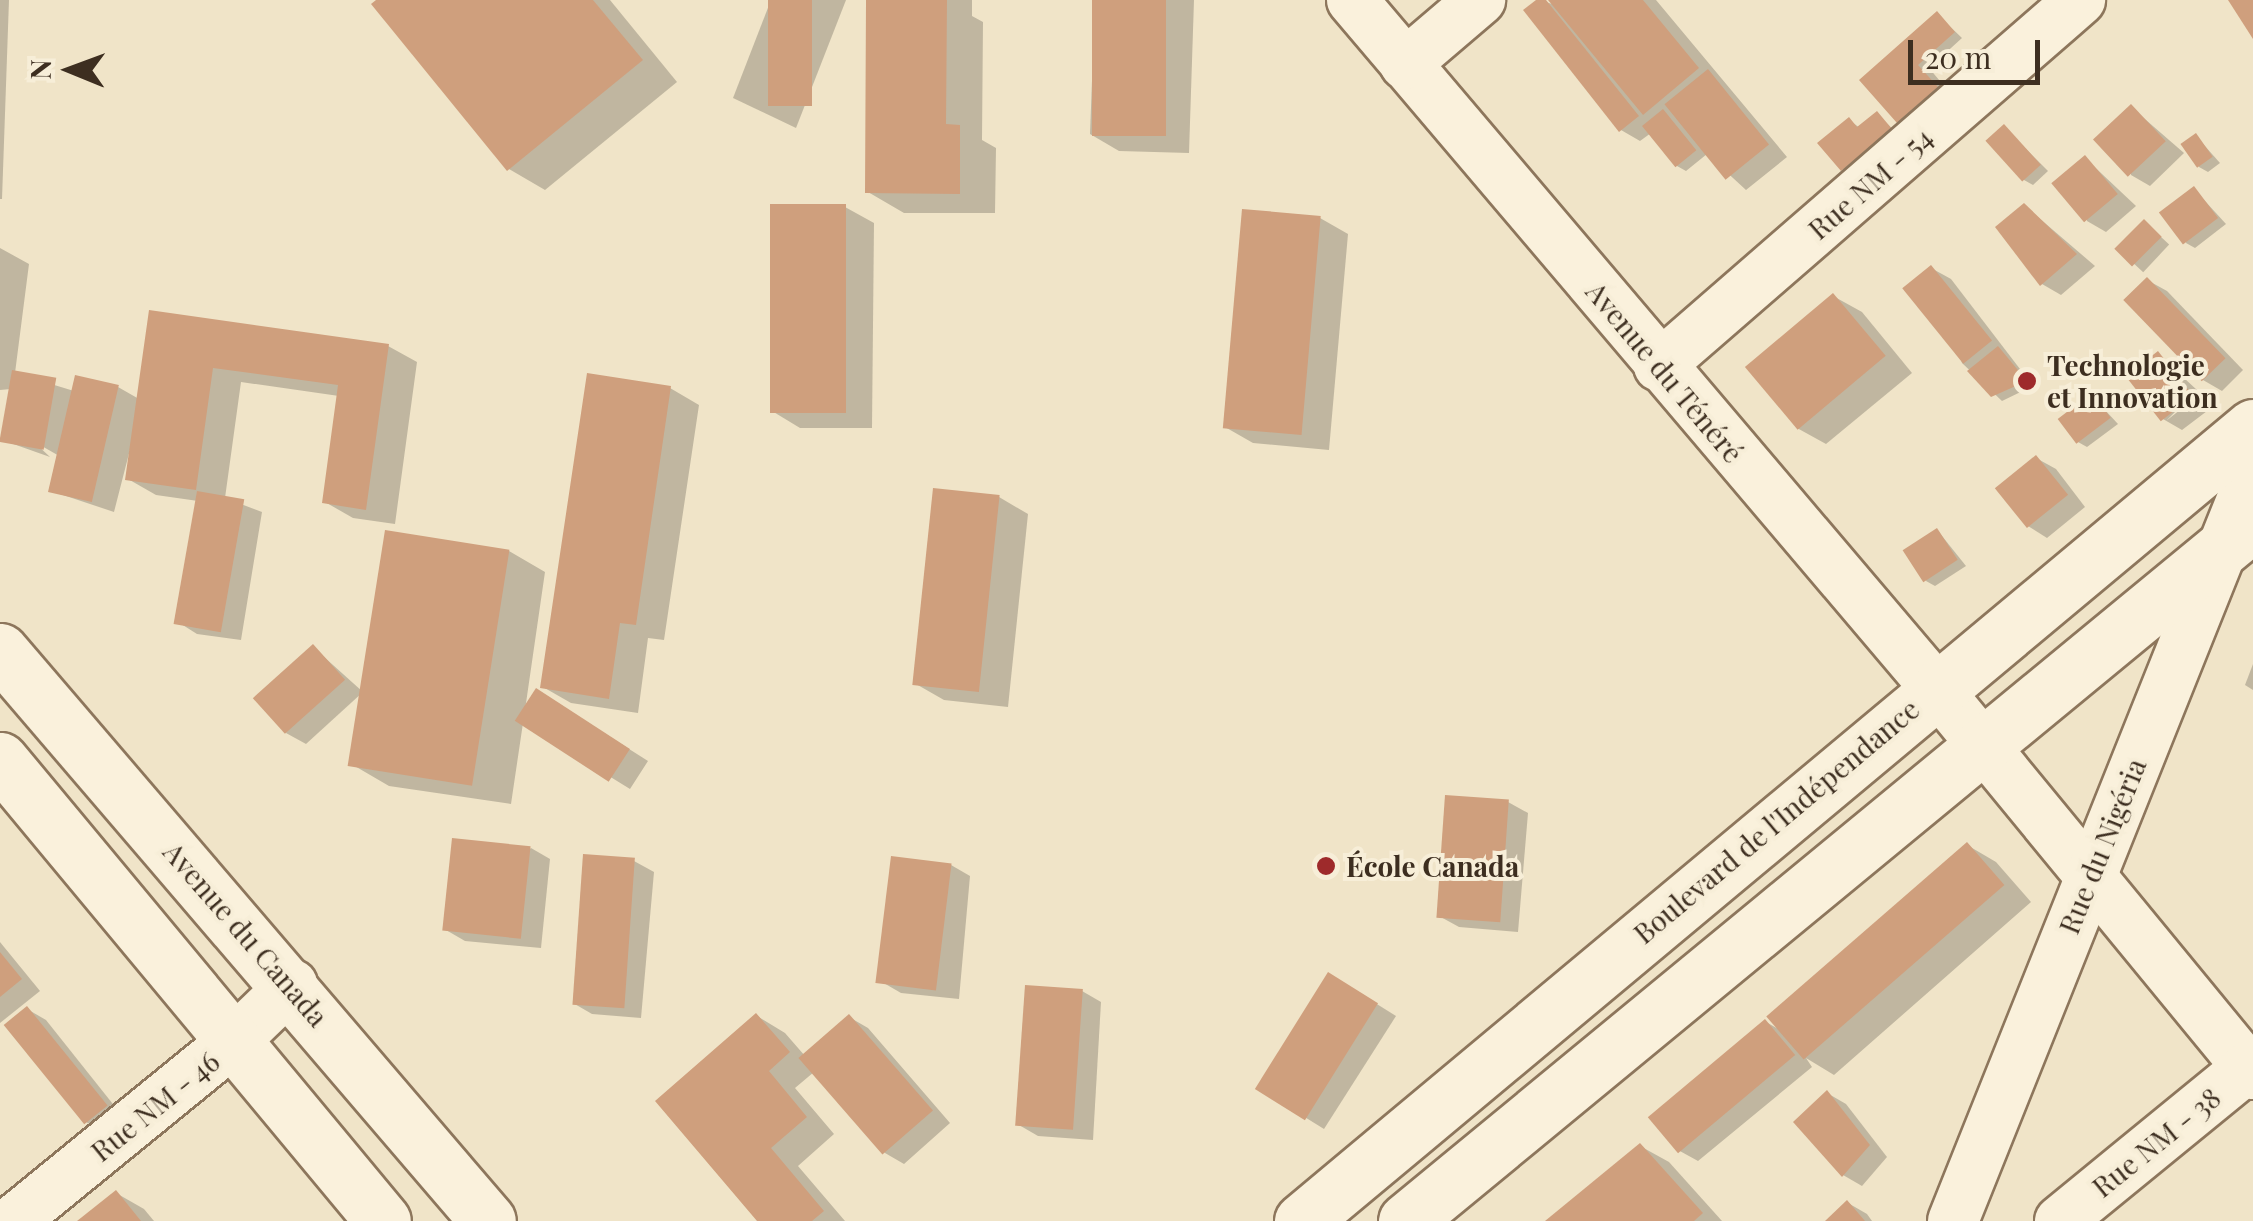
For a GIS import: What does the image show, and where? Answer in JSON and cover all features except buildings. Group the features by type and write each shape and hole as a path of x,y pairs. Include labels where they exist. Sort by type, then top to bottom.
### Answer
{"main road":[{"name":"Boulevard de l'Indépendance","path":"1302,1221 1935,687 2253,427"},
{"path":"1406,1221 1979,743 2239,535"},
{"name":"Avenue du Canada","path":"0,650 292,985 488,1221"},
{"path":"0,760 384,1221"}],"street":[{"name":"Avenue du Ténéré","path":"1352,0 1935,687 2251,1069"},
{"path":"1405,64 1480,0"},
{"name":"Rue NM - 54","path":"1659,366 2080,0"},
{"name":"Rue du Nigéria","path":"1953,1221 2090,874 2239,535 2253,472"},
{"name":"Rue NM - 46","path":"12,1221 234,1042 292,985"},
{"name":"Rue NM - 38","path":"2060,1221 2251,1069"}],"place":[{"name":"Technologie et Innovation","path":"2027,381"},
{"name":"École Canada","path":"1326,866"}]}
